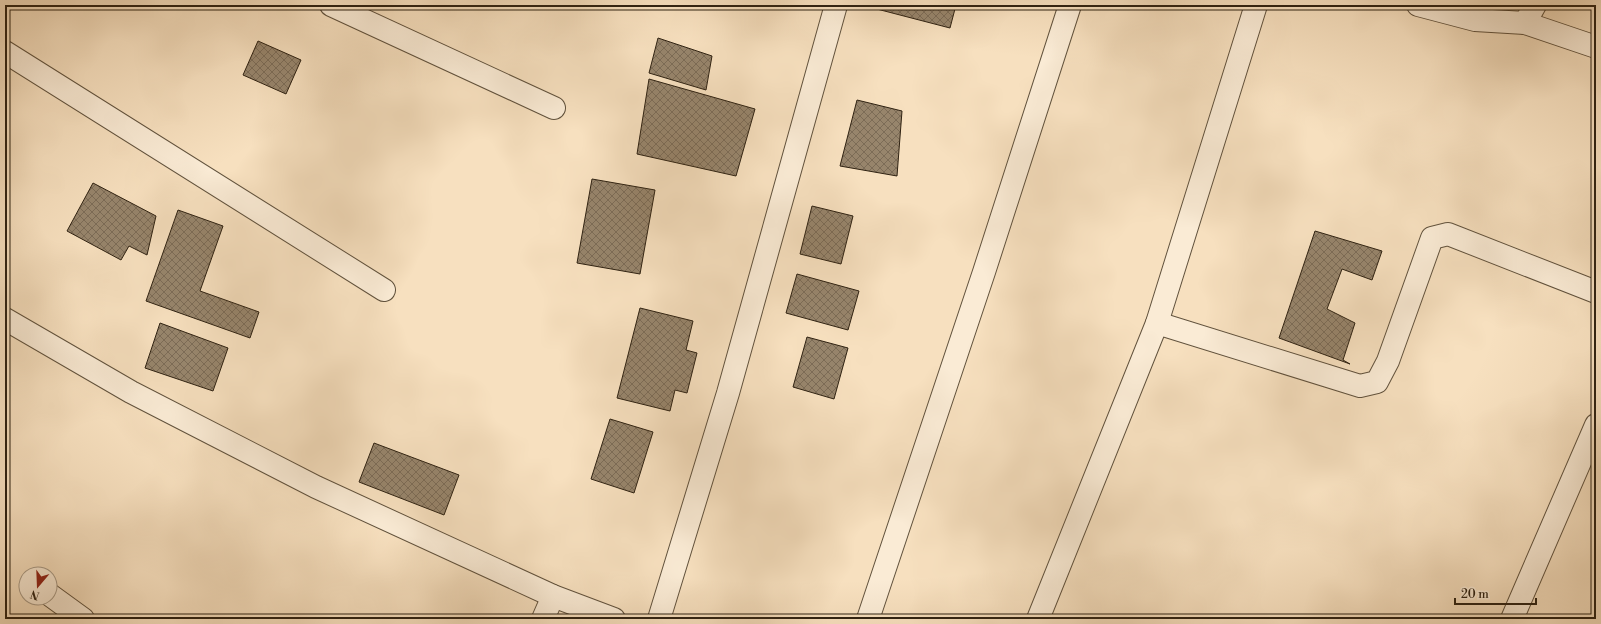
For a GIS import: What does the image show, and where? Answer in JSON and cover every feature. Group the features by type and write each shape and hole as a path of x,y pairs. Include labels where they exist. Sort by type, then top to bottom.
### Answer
{"street":[{"path":"331,5 554,108"},
{"path":"658,619 730,386 836,5"},
{"path":"868,619 982,279 1070,5"},
{"path":"1038,619 1157,323 1256,5"},
{"path":"1418,5 1475,20 1530,14 1596,47"},
{"path":"5,52 384,290"},
{"path":"1157,323 1360,386 1377,382 1388,361 1432,238 1448,234 1596,292"},
{"path":"5,319 131,392 316,487 553,596 614,619"},
{"path":"1512,619 1596,425"},
{"path":"542,619 553,596"},
{"path":"58,602 83,619"}],"building":[{"path":"874,5 956,5 950,28 873,8"},
{"path":"658,38 712,56 706,90 649,73"},
{"path":"258,41 301,60 286,94 243,75"},
{"path":"649,79 755,109 736,176 637,154"},
{"path":"857,100 902,111 897,176 840,166"},
{"path":"592,179 655,190 640,274 577,263"},
{"path":"93,183 156,216 147,255 129,246 121,260 67,231"},
{"path":"812,206 853,216 841,264 800,254"},
{"path":"178,210 223,226 200,291 259,312 250,338 146,301"},
{"path":"1315,231 1382,251 1372,280 1342,269 1327,309 1355,323 1343,360 1350,364 1279,338"},
{"path":"797,274 859,291 848,330 786,313"},
{"path":"640,308 693,321 686,350 697,353 687,393 675,390 670,411 617,398"},
{"path":"160,323 228,348 213,391 145,368"},
{"path":"807,337 848,348 834,399 793,387"},
{"path":"610,419 653,432 634,493 591,479"},
{"path":"374,443 459,475 444,515 359,482"}]}
